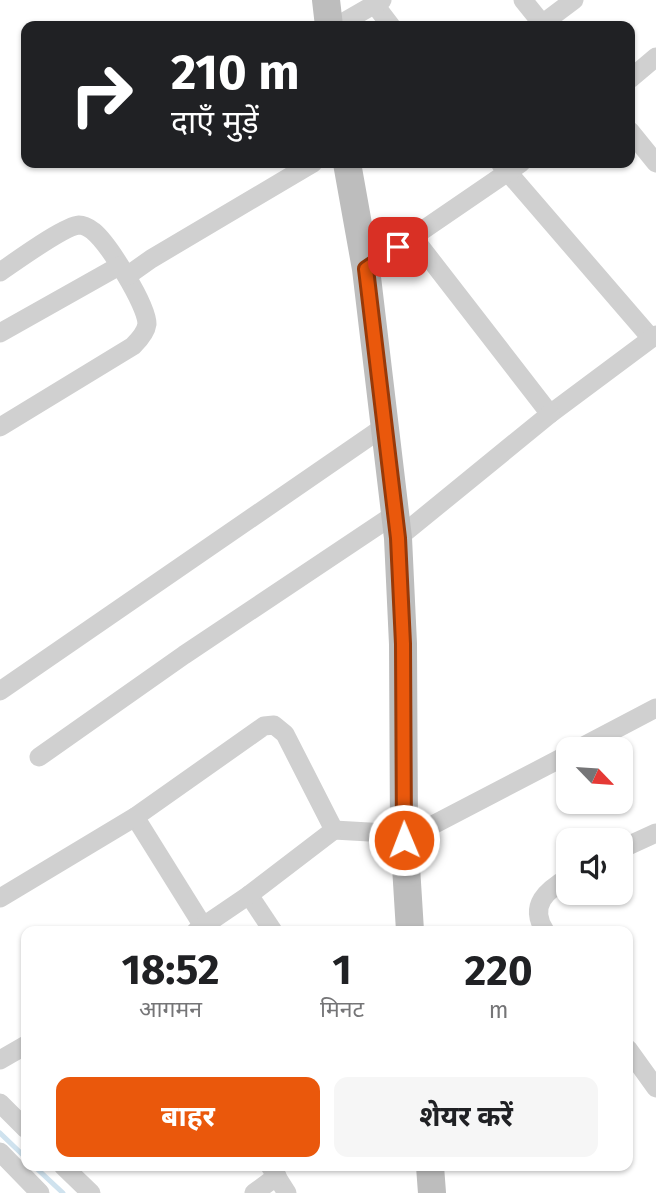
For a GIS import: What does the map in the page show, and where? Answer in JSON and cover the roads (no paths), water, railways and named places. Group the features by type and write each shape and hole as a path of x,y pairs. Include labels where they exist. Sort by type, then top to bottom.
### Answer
{"street":[{"path":"326,0 328,21"},
{"path":"523,0 540,21"},
{"path":"548,21 574,0"},
{"path":"346,21 378,3 388,21"},
{"path":"635,75 656,57"},
{"path":"635,137 656,163"},
{"path":"0,333 151,259 305,168"},
{"path":"348,168 366,269 396,526 403,644 404,837 410,926"},
{"path":"366,269 507,168"},
{"path":"39,757 184,655 396,526 654,337 512,168"},
{"path":"0,272 64,230 84,225 94,231 123,271 144,308 147,325 133,346 0,427"},
{"path":"413,237 550,414"},
{"path":"0,691 385,426"},
{"path":"601,737 656,708"},
{"path":"0,898 135,817 264,726 274,725 285,734 334,830"},
{"path":"203,926 334,830 404,837 556,761"},
{"path":"135,817 197,926"},
{"path":"633,844 656,833"},
{"path":"542,926 538,910 544,895 556,886"},
{"path":"249,895 270,926"},
{"path":"0,1060 21,1048"},
{"path":"633,1056 656,1088"},
{"path":"0,1103 21,1124"},
{"path":"0,1152 40,1193"},
{"path":"69,1171 91,1193"},
{"path":"430,1171 432,1193"},
{"path":"254,1193 278,1178"}],"waterway":[{"path":"0,1133 21,1153"},
{"path":"39,1171 63,1193"}]}
